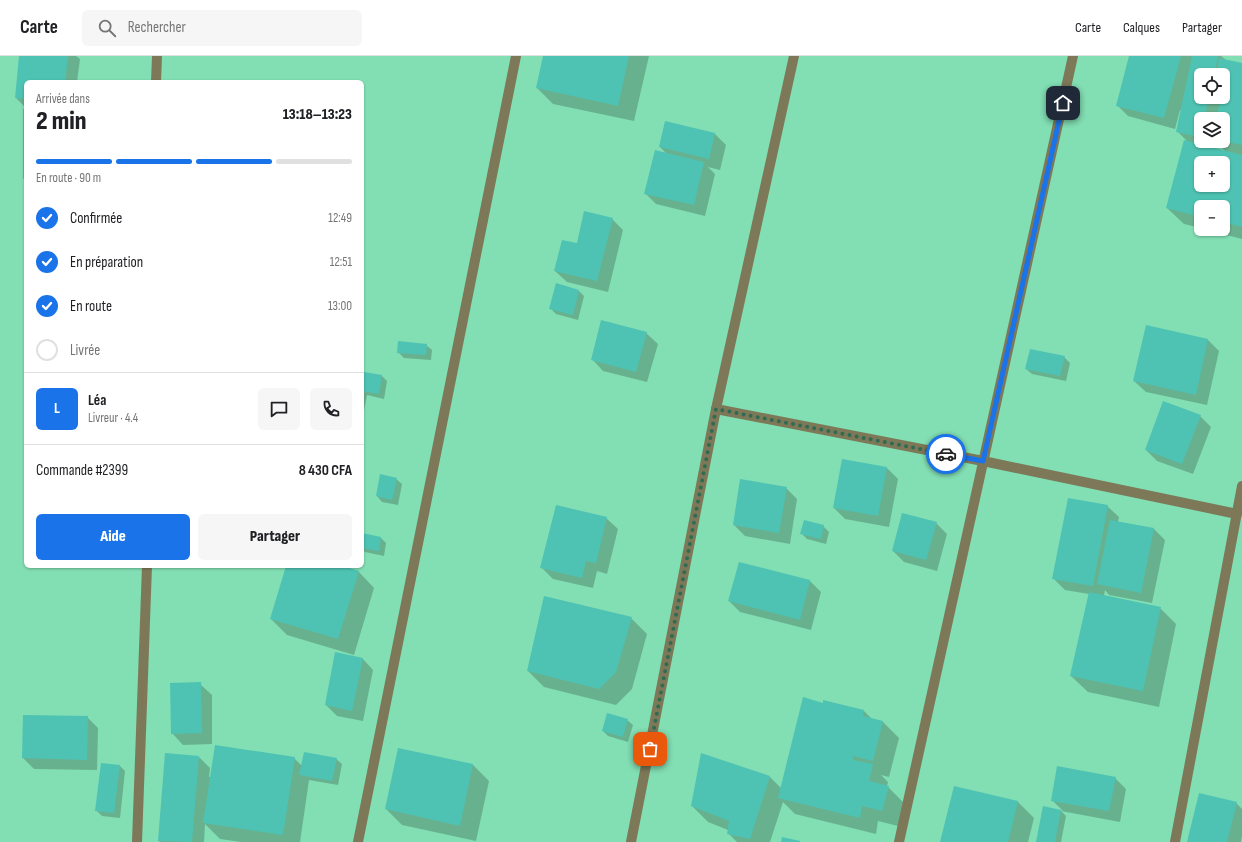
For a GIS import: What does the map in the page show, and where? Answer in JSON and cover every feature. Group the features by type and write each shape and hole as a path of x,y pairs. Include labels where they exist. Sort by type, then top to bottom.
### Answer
{"street":[{"path":"156,80 157,56"},
{"path":"358,842 516,56"},
{"path":"631,842 716,409 794,56"},
{"path":"899,842 1073,56"},
{"path":"716,409 983,461 1236,514"},
{"path":"1175,842 1242,486"},
{"path":"137,842 147,568"}],"building":[{"path":"19,56 68,56 65,80 24,80 24,99 15,98"},
{"path":"543,56 629,56 618,106 536,88"},
{"path":"1129,56 1181,56 1164,118 1116,106"},
{"path":"1192,56 1218,56 1215,68 1194,68 1194,104 1207,104 1206,112 1194,112 1194,136 1176,132"},
{"path":"1219,58 1242,63 1242,145 1230,142 1230,112 1218,112 1219,104 1230,104 1230,68 1217,68"},
{"path":"23,109 24,109 24,179"},
{"path":"665,121 715,133 709,159 659,147"},
{"path":"1184,140 1194,143 1194,148 1215,148 1242,155 1242,227 1230,224 1230,200 1194,200 1194,215 1166,208"},
{"path":"655,150 704,162 694,205 644,194"},
{"path":"584,211 613,218 597,281 554,271 562,240 577,243"},
{"path":"556,283 579,290 573,315 549,309"},
{"path":"601,320 647,332 636,372 591,360"},
{"path":"1146,325 1208,339 1196,395 1133,381"},
{"path":"398,341 427,344 426,355 397,353"},
{"path":"1030,349 1065,356 1060,376 1025,369"},
{"path":"364,372 382,375 379,394 364,391"},
{"path":"1163,401 1201,415 1182,464 1145,450"},
{"path":"842,459 887,467 878,516 833,508"},
{"path":"380,474 397,478 392,500 376,496"},
{"path":"740,479 787,487 779,533 733,525"},
{"path":"1068,498 1108,505 1093,586 1052,579"},
{"path":"556,505 607,517 596,563 586,561 582,578 540,568"},
{"path":"902,513 937,522 926,560 892,551"},
{"path":"804,520 824,525 821,539 800,534"},
{"path":"1110,520 1154,528 1141,593 1097,584"},
{"path":"364,533 381,537 379,551 364,548"},
{"path":"739,562 810,580 800,620 728,601"},
{"path":"285,568 349,568 359,571 338,639 270,619"},
{"path":"1089,592 1161,607 1143,691 1070,676"},
{"path":"544,596 632,617 616,672 599,689 527,671"},
{"path":"335,652 363,658 352,711 325,705"},
{"path":"201,682 202,733 171,734 170,683"},
{"path":"803,697 823,703 823,700 864,710 863,716 883,721 873,761 853,756 853,760 873,764 869,781 889,786 882,811 862,806 860,818 778,798"},
{"path":"607,713 628,719 623,737 602,731"},
{"path":"23,715 88,716 87,760 22,758"},
{"path":"215,745 295,757 283,835 203,823"},
{"path":"398,748 473,764 460,826 385,809"},
{"path":"304,752 337,758 332,781 299,775"},
{"path":"165,753 199,756 192,842 158,841"},
{"path":"701,753 770,776 750,839 727,834 729,821 691,806"},
{"path":"101,763 120,765 114,813 95,811"},
{"path":"1057,766 1116,777 1109,811 1051,801"},
{"path":"954,786 1018,801 1008,842 940,842"},
{"path":"1199,793 1237,802 1227,842 1187,842"},
{"path":"1043,806 1061,810 1055,842 1036,842"},
{"path":"782,837 800,841 800,842 781,842"}],"way so far":[{"path":"650,749 716,409 946,454"}],"route":[{"path":"946,454 983,461 1063,103"}]}
